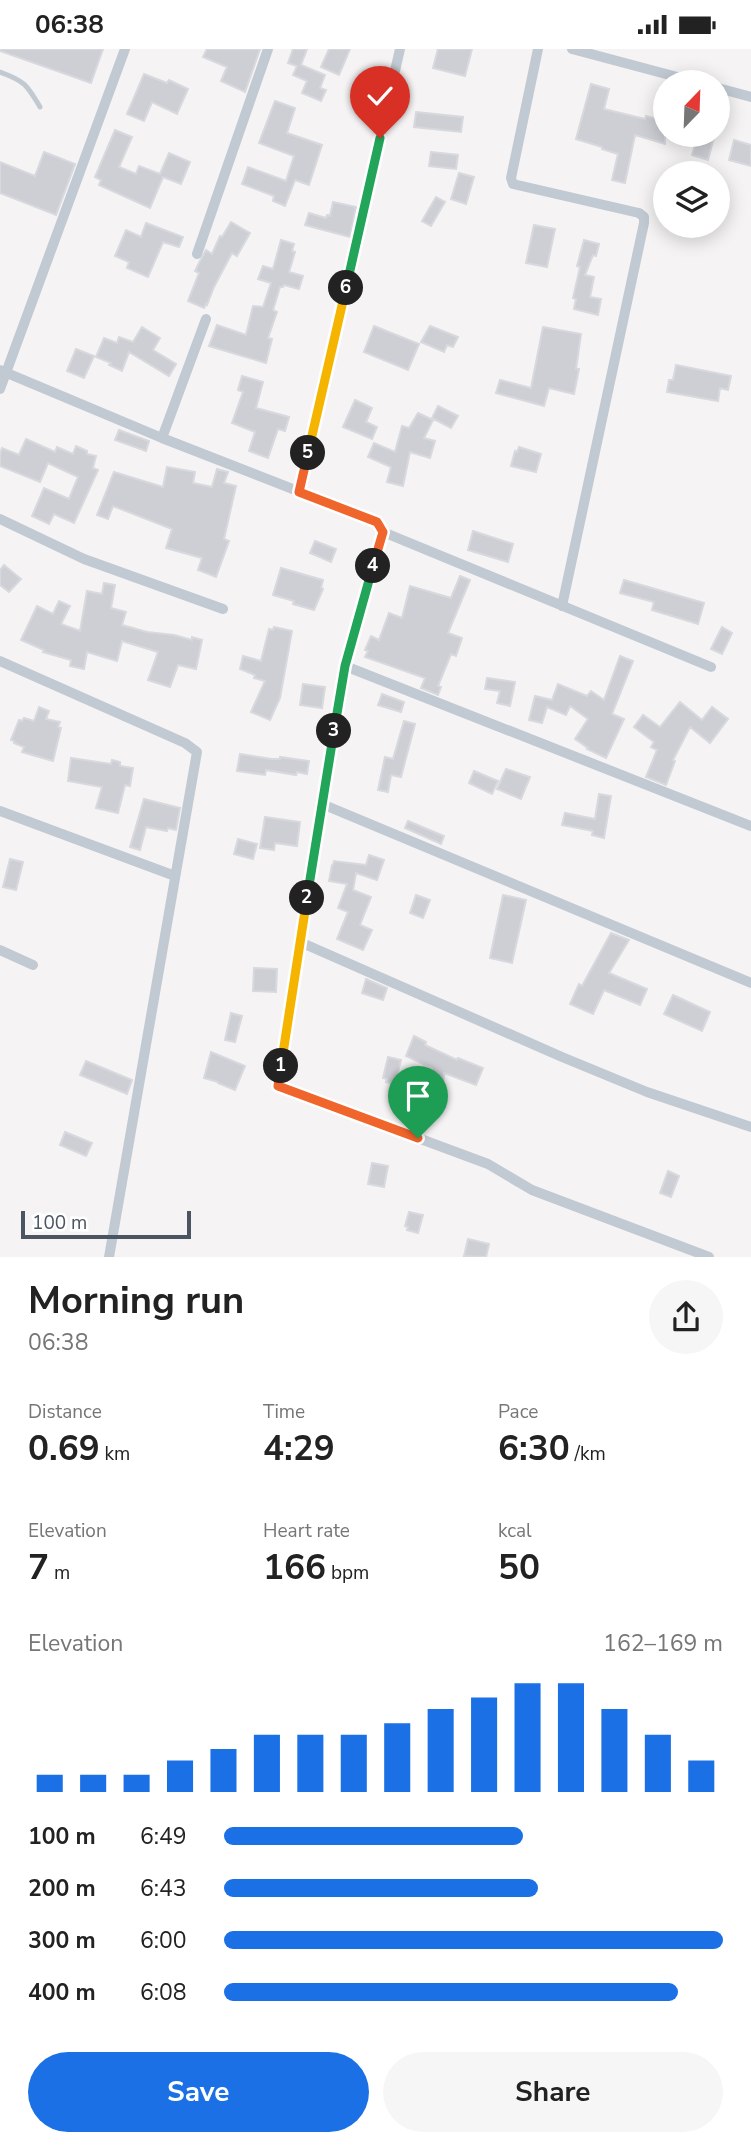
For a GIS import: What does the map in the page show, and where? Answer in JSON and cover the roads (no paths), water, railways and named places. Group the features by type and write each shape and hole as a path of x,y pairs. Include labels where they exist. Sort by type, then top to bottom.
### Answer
{"street":[{"path":"0,389 3,371 125,49"},
{"path":"197,254 268,49"},
{"path":"299,492 400,49"},
{"path":"538,49 511,178 513,184 639,213 644,217 562,606"},
{"path":"572,49 653,71"},
{"path":"730,91 751,97"},
{"path":"162,438 206,319"},
{"path":"3,371 162,438 377,522 383,532 711,667"},
{"path":"0,519 84,559 223,609"},
{"path":"383,532 345,666 278,1086 488,1164 532,1190 709,1257"},
{"path":"0,661 186,743 197,752 109,1257"},
{"path":"345,666 751,826"},
{"path":"322,804 751,983"},
{"path":"0,811 176,876"},
{"path":"300,942 647,1092 751,1127"},
{"path":"0,950 33,965"}],"lane":[{"path":"0,72 20,79 40,107"}]}
